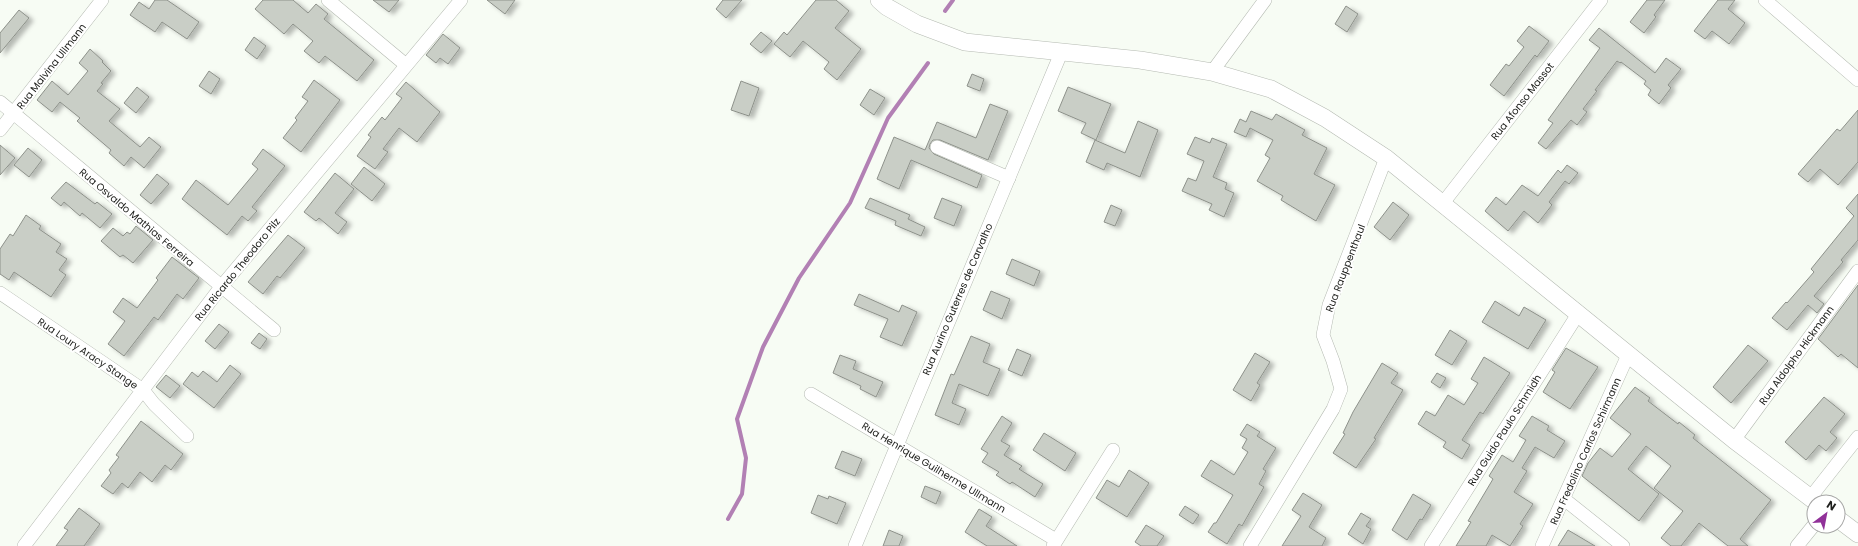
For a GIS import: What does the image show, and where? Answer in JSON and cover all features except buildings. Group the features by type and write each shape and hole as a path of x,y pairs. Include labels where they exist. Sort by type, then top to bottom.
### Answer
{"main road":[{"path":"879,0 887,7 917,24 965,42 1140,60 1212,72 1271,89 1325,118 1386,158 1734,440 1806,495"},
{"path":"1846,525 1858,534"}],"street":[{"name":"Rua Malvina Ullmann","path":"0,130 102,0"},
{"path":"328,0 406,65"},
{"name":"Rua Ricardo Theodoro Pilz","path":"24,546 221,287 461,0"},
{"path":"1212,72 1265,0"},
{"name":"Rua Afonso Massot","path":"1443,203 1601,0"},
{"path":"1764,0 1858,80"},
{"name":"Rua Aurino Guterres de Carvalho","path":"855,546 1061,53"},
{"name":"Rua Osvaldo Mathias Ferreira","path":"0,102 274,330"},
{"path":"937,147 1009,178"},
{"name":"Rua Rauppenthaul","path":"1250,546 1333,409 1341,388 1323,335 1329,305 1386,158"},
{"name":"Rua Aldolpho Hickmann","path":"1734,440 1858,271"},
{"name":"Rua Loury Aracy Stange","path":"0,293 143,390 154,404 187,436"},
{"name":"Rua Guido Paulo Schmidh","path":"1431,546 1578,314"},
{"name":"Rua Fredolino Carlos Schirmann","path":"1542,546 1628,355"},
{"name":"Rua Henrique Guilherme Ullmann","path":"811,394 1055,543"},
{"path":"1817,494 1858,437"},
{"path":"1055,543 1113,450"},
{"path":"1564,499 1623,546"},
{"path":"1797,546 1807,534"}],"waterway":[{"path":"945,11 953,0"},
{"path":"728,519 742,494 746,458 737,419 763,347 799,278 850,203 888,118 928,63"}]}
